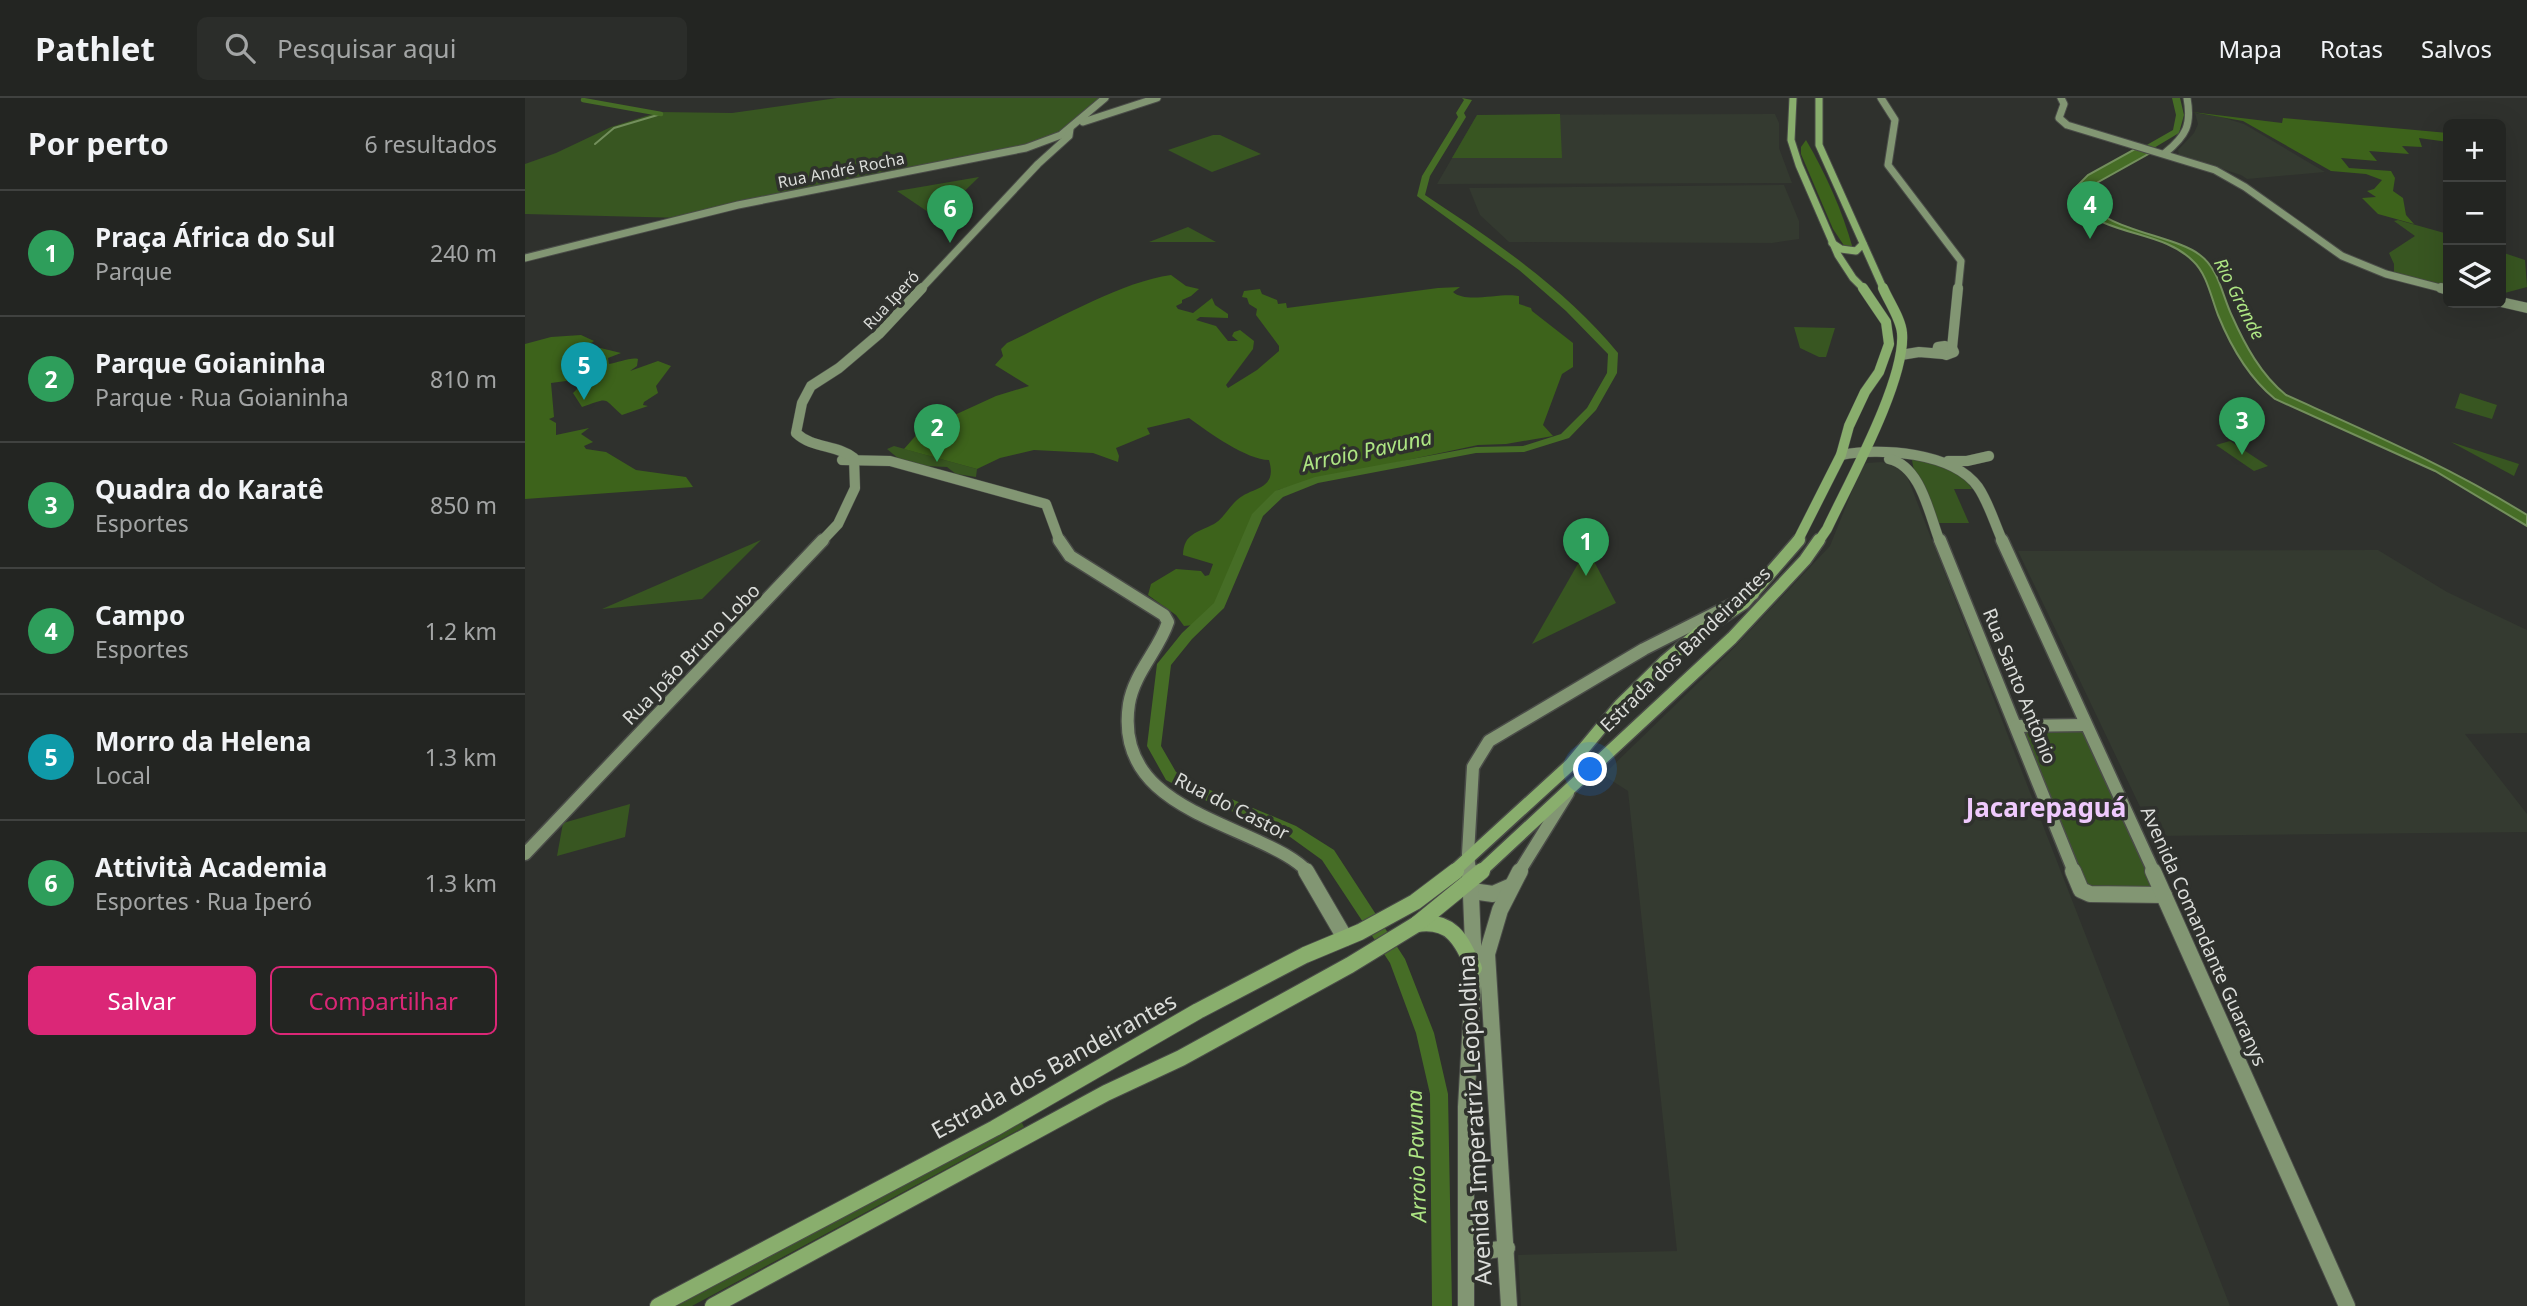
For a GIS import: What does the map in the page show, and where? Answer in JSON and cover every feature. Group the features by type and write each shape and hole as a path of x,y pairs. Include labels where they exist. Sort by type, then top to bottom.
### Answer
{"main road":[{"name":"Estrada dos Bandeirantes","path":"658,1306 995,1128 1198,1011 1305,954 1394,915 1445,881 1468,861 1570,765 1635,689 1681,646 1753,594 1802,536 1841,455 1849,426 1885,359 1889,339 1886,322 1875,302 1842,263 1831,243 1791,140 1793,98"},
{"name":"Estrada dos Bandeirantes","path":"713,1306 1106,1093 1181,1058 1413,927 1471,886 1572,786 1732,638 1795,572 1827,529 1869,441 1903,343 1902,330 1819,145 1819,98"},
{"path":"1831,243 1841,249 1853,251 1863,244"},
{"path":"1842,263 1845,257 1853,256 1871,261"},
{"path":"1869,441 1879,450"},
{"path":"1413,927 1434,922 1451,929 1461,940 1474,968"}],"street":[{"name":"Rua Iperó","path":"849,461 828,448 805,441 796,433 802,403 815,383 839,368 879,334 1063,137 1105,98"},
{"name":"Rua André Rocha","path":"525,258 751,202 1019,150 1063,137 1157,98"},
{"path":"1881,98 1895,120 1888,164 1961,261 1958,303 1945,347"},
{"path":"2061,98 2064,104 2059,118 2064,123 2215,170 2242,184 2325,246 2346,258 2394,277 2443,289"},
{"path":"2164,153 2182,140 2190,128 2187,98"},
{"path":"927,168 933,169 934,173"},
{"path":"643,228 655,217"},
{"path":"2506,303 2527,308"},
{"path":"1903,343 1920,349 1945,347"},
{"path":"1901,355 1945,347"},
{"name":"Avenida Comandante Guaranys","path":"1841,455 1861,455 1879,450 1895,457 1920,457 1954,467 1978,487 2347,1306"},
{"path":"1861,455 1895,457 1912,472"},
{"path":"1912,472 1910,461 1920,457 1962,462 1989,456"},
{"name":"Rua do Castor","path":"849,461 890,461 1046,504 1061,545 1070,556 1164,615 1168,624 1129,704 1129,734 1140,769 1150,782 1168,797 1278,851 1304,867 1353,935"},
{"name":"Rua João Bruno Lobo","path":"525,854 832,532 845,514 855,488 849,461"},
{"name":"Rua Santo Antônio","path":"1912,472 2081,890 2090,894 2164,895"},
{"name":"Estrada dos Bandeirantes","path":"1471,886 1468,861 1473,768 1489,741 1644,649 1753,594"},
{"path":"2016,726 2085,725"},
{"name":"Avenida Imperatriz Leopoldina","path":"1509,1306 1487,954 1492,929 1509,887 1572,786"},
{"path":"1471,886 1493,894 1509,887"},
{"name":"Avenida Imperatriz Leopoldina","path":"1466,1306 1466,1107 1474,968 1471,886"},
{"path":"1467,1242 1486,1251 1507,1248"}],"shaded area":[{"path":"837,98 1103,98 1060,135 991,158 684,218 525,214 525,164 556,153 611,127 659,112 732,113"},
{"path":"2192,112 2282,123 2283,118 2443,133 2443,141 2419,138 2422,147 2402,146 2409,154 2369,151 2377,161 2341,158 2349,168 2391,171 2395,178 2393,191 2403,198 2406,215 2414,224 2378,214 2362,198 2376,197 2367,191 2374,189 2382,180 2366,174 2331,171 2243,121"},
{"path":"2195,113 2244,124 2325,172 2247,179 2179,155 2178,150 2194,133 2198,124"},
{"path":"1560,114 1562,158 1452,158 1477,115"},
{"path":"1775,114 1779,123 1779,148 1792,183 1437,184 1477,115"},
{"path":"1220,135 1261,154 1212,172 1168,150"},
{"path":"1806,140 1833,193 1853,249 1847,250 1833,229 1801,154 1801,147"},
{"path":"2135,149 2150,153 2093,185 2087,193 2092,205 2102,215 2117,223 2188,248 2200,255 2212,267 2248,348 2277,387 2286,395 2468,481 2527,515 2527,526 2435,471 2275,399 2265,390 2235,350 2205,279 2193,261 2166,244 2104,223 2077,205 2073,190 2088,175"},
{"path":"979,177 937,218 897,191"},
{"path":"1784,185 1799,221 1799,239 1772,243 1509,242 1480,215 1469,188"},
{"path":"2394,221 2443,233 2443,285 2394,273 2394,264 2389,253 2415,236"},
{"path":"1188,227 1216,242 1149,242"},
{"path":"2506,254 2525,260 2527,287 2506,293"},
{"path":"1171,275 1186,286 1199,289 1182,300 1182,303 1176,306 1178,309 1193,313 1212,298 1215,305 1228,314 1228,318 1200,317 1196,320 1216,326 1228,341 1238,341 1232,336 1240,330 1254,341 1253,349 1226,385 1228,388 1257,370 1279,351 1279,346 1256,315 1257,309 1249,304 1247,298 1242,297 1244,291 1260,289 1262,294 1277,300 1278,304 1286,303 1287,308 1438,288 1460,287 1453,292 1466,297 1519,296 1519,304 1531,308 1573,343 1573,367 1562,374 1543,425 1553,436 1506,444 1478,445 1278,490 1253,516 1215,605 1194,625 1184,626 1176,615 1148,595 1151,584 1176,569 1201,571 1205,576 1209,575 1213,564 1183,555 1186,542 1217,522 1243,496 1267,483 1271,470 1269,460 1239,450 1189,418 1147,428 1150,434 1116,448 1118,462 1093,453 1034,450 1000,458 977,469 904,449 919,432 996,396 1029,386 995,365 1003,356 1001,349 1007,343 1109,294 1131,285"},
{"path":"1794,327 1835,328 1826,357 1819,357 1800,348"},
{"path":"581,335 594,341 588,345 621,353 608,358 609,364 638,359 637,366 630,371 658,361 671,366 656,386 658,393 644,402 643,405 648,406 622,415 605,401 582,407 573,393 580,386 581,379 551,383 554,417 549,419 556,423 556,435 589,428 581,434 593,442 584,446 586,449 606,452 636,470 686,477 693,487 525,499 525,344 551,337"},
{"path":"2460,393 2497,405 2492,419 2455,408"},
{"path":"2230,441 2268,466 2254,471 2216,445"},
{"path":"2451,442 2519,464 2514,476"},
{"path":"894,446 977,469 976,477 956,474 947,467 926,466 899,459 887,449"},
{"path":"1916,458 1962,474 1972,489 1954,489 1969,523 1938,523 1914,471 1912,460"},
{"path":"1881,462 1895,464 1905,471 2230,1306 1521,1306 1518,1255 1677,1251 1628,791 1603,775 1729,653 1830,546 1862,466"},
{"path":"761,540 702,599 602,609"},
{"path":"1587,548 1616,603 1532,644"},
{"path":"2378,550 2447,592 2527,630 2527,733 2465,734 2527,814 2527,832 2154,836 2018,551"},
{"path":"2021,730 2085,730 2163,894 2099,893 2080,885"},
{"path":"630,804 625,837 557,856 563,823"},
{"path":"1020,1119 1024,1127 692,1306 675,1306"}],"waterway":[{"name":"Arroio Pavuna","path":"1442,1306 1439,1094 1425,1033 1397,959 1328,855 1291,830 1205,794 1171,776 1154,746 1164,664 1187,636 1219,605 1258,514 1279,494 1315,480 1476,450 1524,449 1565,436 1591,410 1612,373 1613,353 1592,330 1546,288 1498,250 1421,196 1426,176 1462,117 1460,113 1468,100 1466,98"},
{"name":"Rio Grande","path":"2134,156 2176,131 2180,115 2176,98"},
{"path":"583,100 661,114"},
{"path":"595,144 614,128 661,114"}],"place":[{"name":"Campo","path":"2090,239"},
{"name":"Attività Academia","path":"950,243"},
{"name":"Morro da Helena","path":"584,400"},
{"name":"Quadra do Karatê","path":"2242,455"},
{"name":"Parque Goianinha","path":"937,462"},
{"name":"Praça África do Sul","path":"1586,576"}],"district":[{"name":"Jacarepaguá","path":"2046,808"}]}
